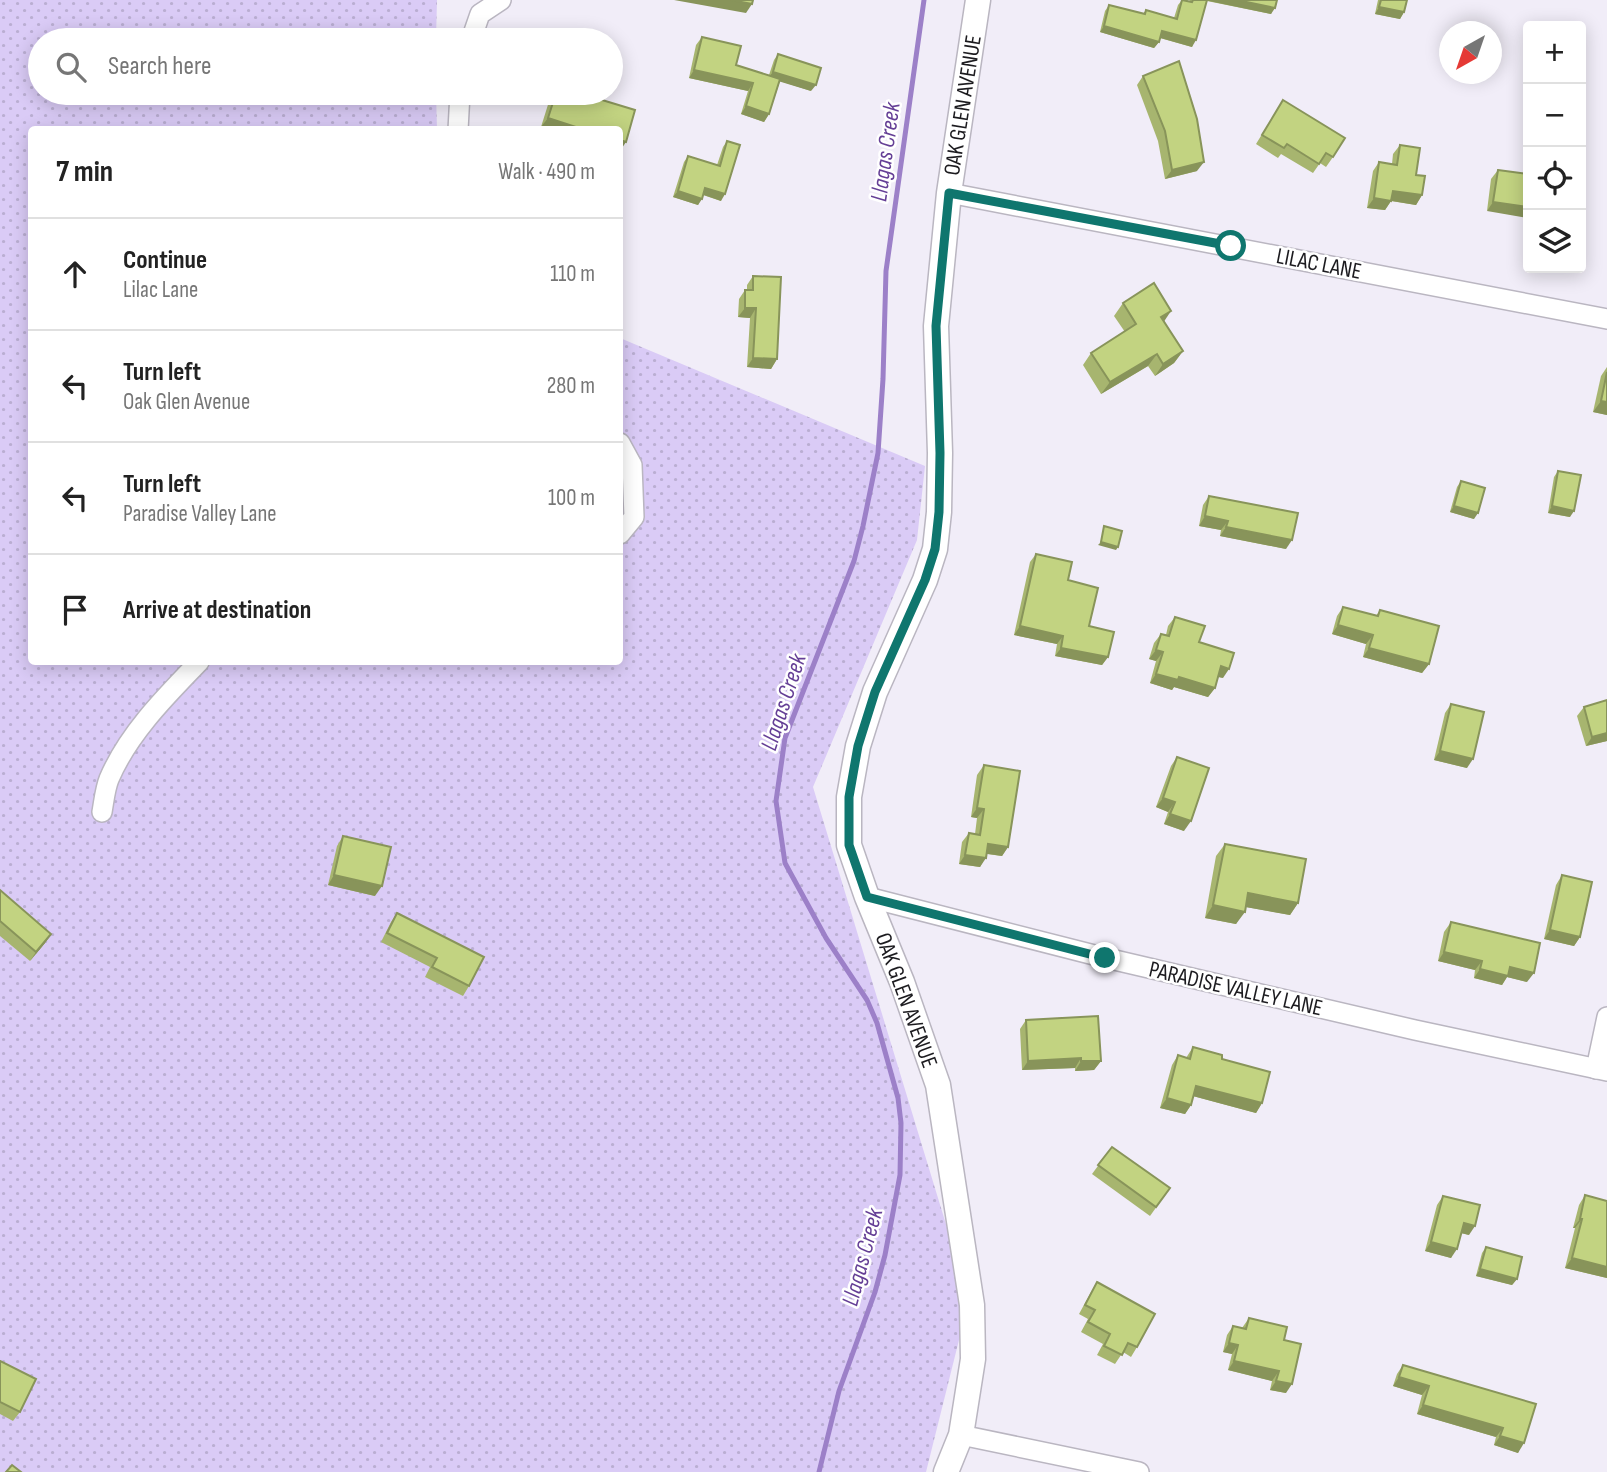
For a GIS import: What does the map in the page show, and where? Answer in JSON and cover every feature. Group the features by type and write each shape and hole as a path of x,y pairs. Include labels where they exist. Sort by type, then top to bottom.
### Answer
{"street":[{"path":"475,28 480,14 501,0"},
{"name":"OAK GLEN AVENUE","path":"946,1472 961,1435 973,1359 972,1305 938,1085 849,845 849,797 858,746 875,692 925,580 935,549 940,453 936,326 949,193 978,0"},
{"path":"458,126 459,105"},
{"name":"LILAC LANE","path":"949,193 1607,319"},
{"path":"623,448 632,465 634,517 623,530"},
{"path":"102,812 109,780 138,729 197,665"},
{"name":"PARADISE VALLEY LANE","path":"867,897 1117,961 1602,1070"},
{"path":"1602,1070 1607,1017"},
{"path":"961,1435 1139,1472"}],"shaded area":[{"path":"0,0 437,0 436,28 28,28 28,105 436,105 437,126 28,126 28,665 623,665 623,339 925,466 917,540 813,787 969,1300 926,1472 0,1472"}],"building":[{"path":"731,0 753,0 752,4"},
{"path":"1182,0 1207,0 1196,40 1162,31 1159,42 1104,26 1109,5 1145,14 1146,10 1177,19"},
{"path":"1237,0 1277,0 1275,8"},
{"path":"1381,0 1407,0 1404,12 1379,7"},
{"path":"702,37 741,46 736,65 780,79 769,114 746,106 753,83 694,70"},
{"path":"778,54 821,68 816,85 773,72"},
{"path":"1179,61 1197,119 1204,162 1172,170 1165,131 1143,76"},
{"path":"1283,100 1345,138 1333,157 1326,153 1319,164 1287,144 1284,148 1262,135"},
{"path":"552,105 619,105 635,110 626,142 623,141 623,126 573,126 548,118"},
{"path":"727,141 740,145 725,194 705,188 702,199 678,191 688,156 720,166"},
{"path":"1400,145 1420,148 1416,175 1425,176 1422,195 1393,191 1391,201 1374,198 1379,162 1397,165"},
{"path":"1498,170 1523,173 1523,206 1493,202"},
{"path":"753,276 781,277 777,359 753,358 756,308 745,308 745,290 753,290"},
{"path":"1154,283 1171,311 1161,317 1183,351 1163,364 1157,354 1110,382 1091,353 1136,324 1123,303"},
{"path":"1607,372 1607,402 1601,401"},
{"path":"1558,471 1581,475 1574,511 1552,506"},
{"path":"1461,481 1485,488 1478,513 1454,506"},
{"path":"1209,496 1298,513 1292,540 1226,527 1228,521 1205,516"},
{"path":"1104,526 1122,531 1118,547 1101,542"},
{"path":"1036,554 1072,562 1068,580 1098,588 1089,626 1114,632 1108,657 1061,648 1063,636 1020,626"},
{"path":"1343,607 1378,616 1380,610 1439,626 1429,664 1369,648 1373,635 1338,625"},
{"path":"1175,617 1205,626 1199,642 1234,653 1229,669 1221,666 1215,688 1179,677 1178,680 1156,674 1163,652 1156,650 1161,634 1169,636"},
{"path":"1607,700 1607,733 1592,737 1584,707"},
{"path":"1451,704 1484,712 1473,759 1440,751"},
{"path":"1177,757 1209,768 1191,821 1170,814 1175,802 1163,798"},
{"path":"984,765 1020,771 1008,847 988,844 986,858 965,855 969,833 980,835 984,809 977,808"},
{"path":"343,836 391,847 382,886 334,875"},
{"path":"1225,844 1306,859 1298,903 1248,893 1245,912 1213,905"},
{"path":"1562,875 1592,882 1580,937 1550,930"},
{"path":"0,890 51,934 36,952 0,921"},
{"path":"397,913 484,957 469,986 432,967 437,958 387,933"},
{"path":"1451,922 1540,943 1534,973 1510,967 1508,976 1480,969 1482,961 1444,952"},
{"path":"1098,1016 1101,1061 1081,1061 1081,1058 1028,1061 1026,1020"},
{"path":"1193,1047 1222,1055 1222,1059 1270,1072 1262,1103 1196,1086 1191,1105 1167,1098 1178,1055 1190,1059"},
{"path":"1112,1147 1170,1188 1156,1207 1098,1165"},
{"path":"1585,1195 1607,1201 1607,1267 1572,1258"},
{"path":"1443,1196 1480,1205 1475,1226 1464,1223 1457,1249 1431,1242"},
{"path":"1486,1247 1522,1257 1517,1279 1480,1269"},
{"path":"1097,1282 1155,1314 1137,1347 1128,1343 1122,1355 1104,1346 1110,1334 1088,1322 1095,1310 1085,1305"},
{"path":"1249,1318 1287,1327 1284,1340 1301,1344 1292,1384 1276,1381 1279,1371 1234,1361 1238,1345 1229,1343 1233,1326 1246,1329"},
{"path":"0,1361 36,1379 20,1412 0,1402"},
{"path":"1403,1365 1536,1404 1524,1443 1500,1436 1503,1428 1423,1405 1429,1386 1399,1377"},
{"path":"12,1465 21,1472 6,1472"}],"waterway":[{"name":"Llagas Creek","path":"819,1472 839,1391 875,1292 885,1255 900,1175 901,1123 898,1098 877,1023 867,1000 826,938 785,863 776,801 785,738 854,561 878,453 886,271 924,0"}],"route":[{"path":"1105,958 867,897 849,845 849,797 858,746 875,692 925,580 935,549 940,453 936,326 949,193 1231,246"}]}
